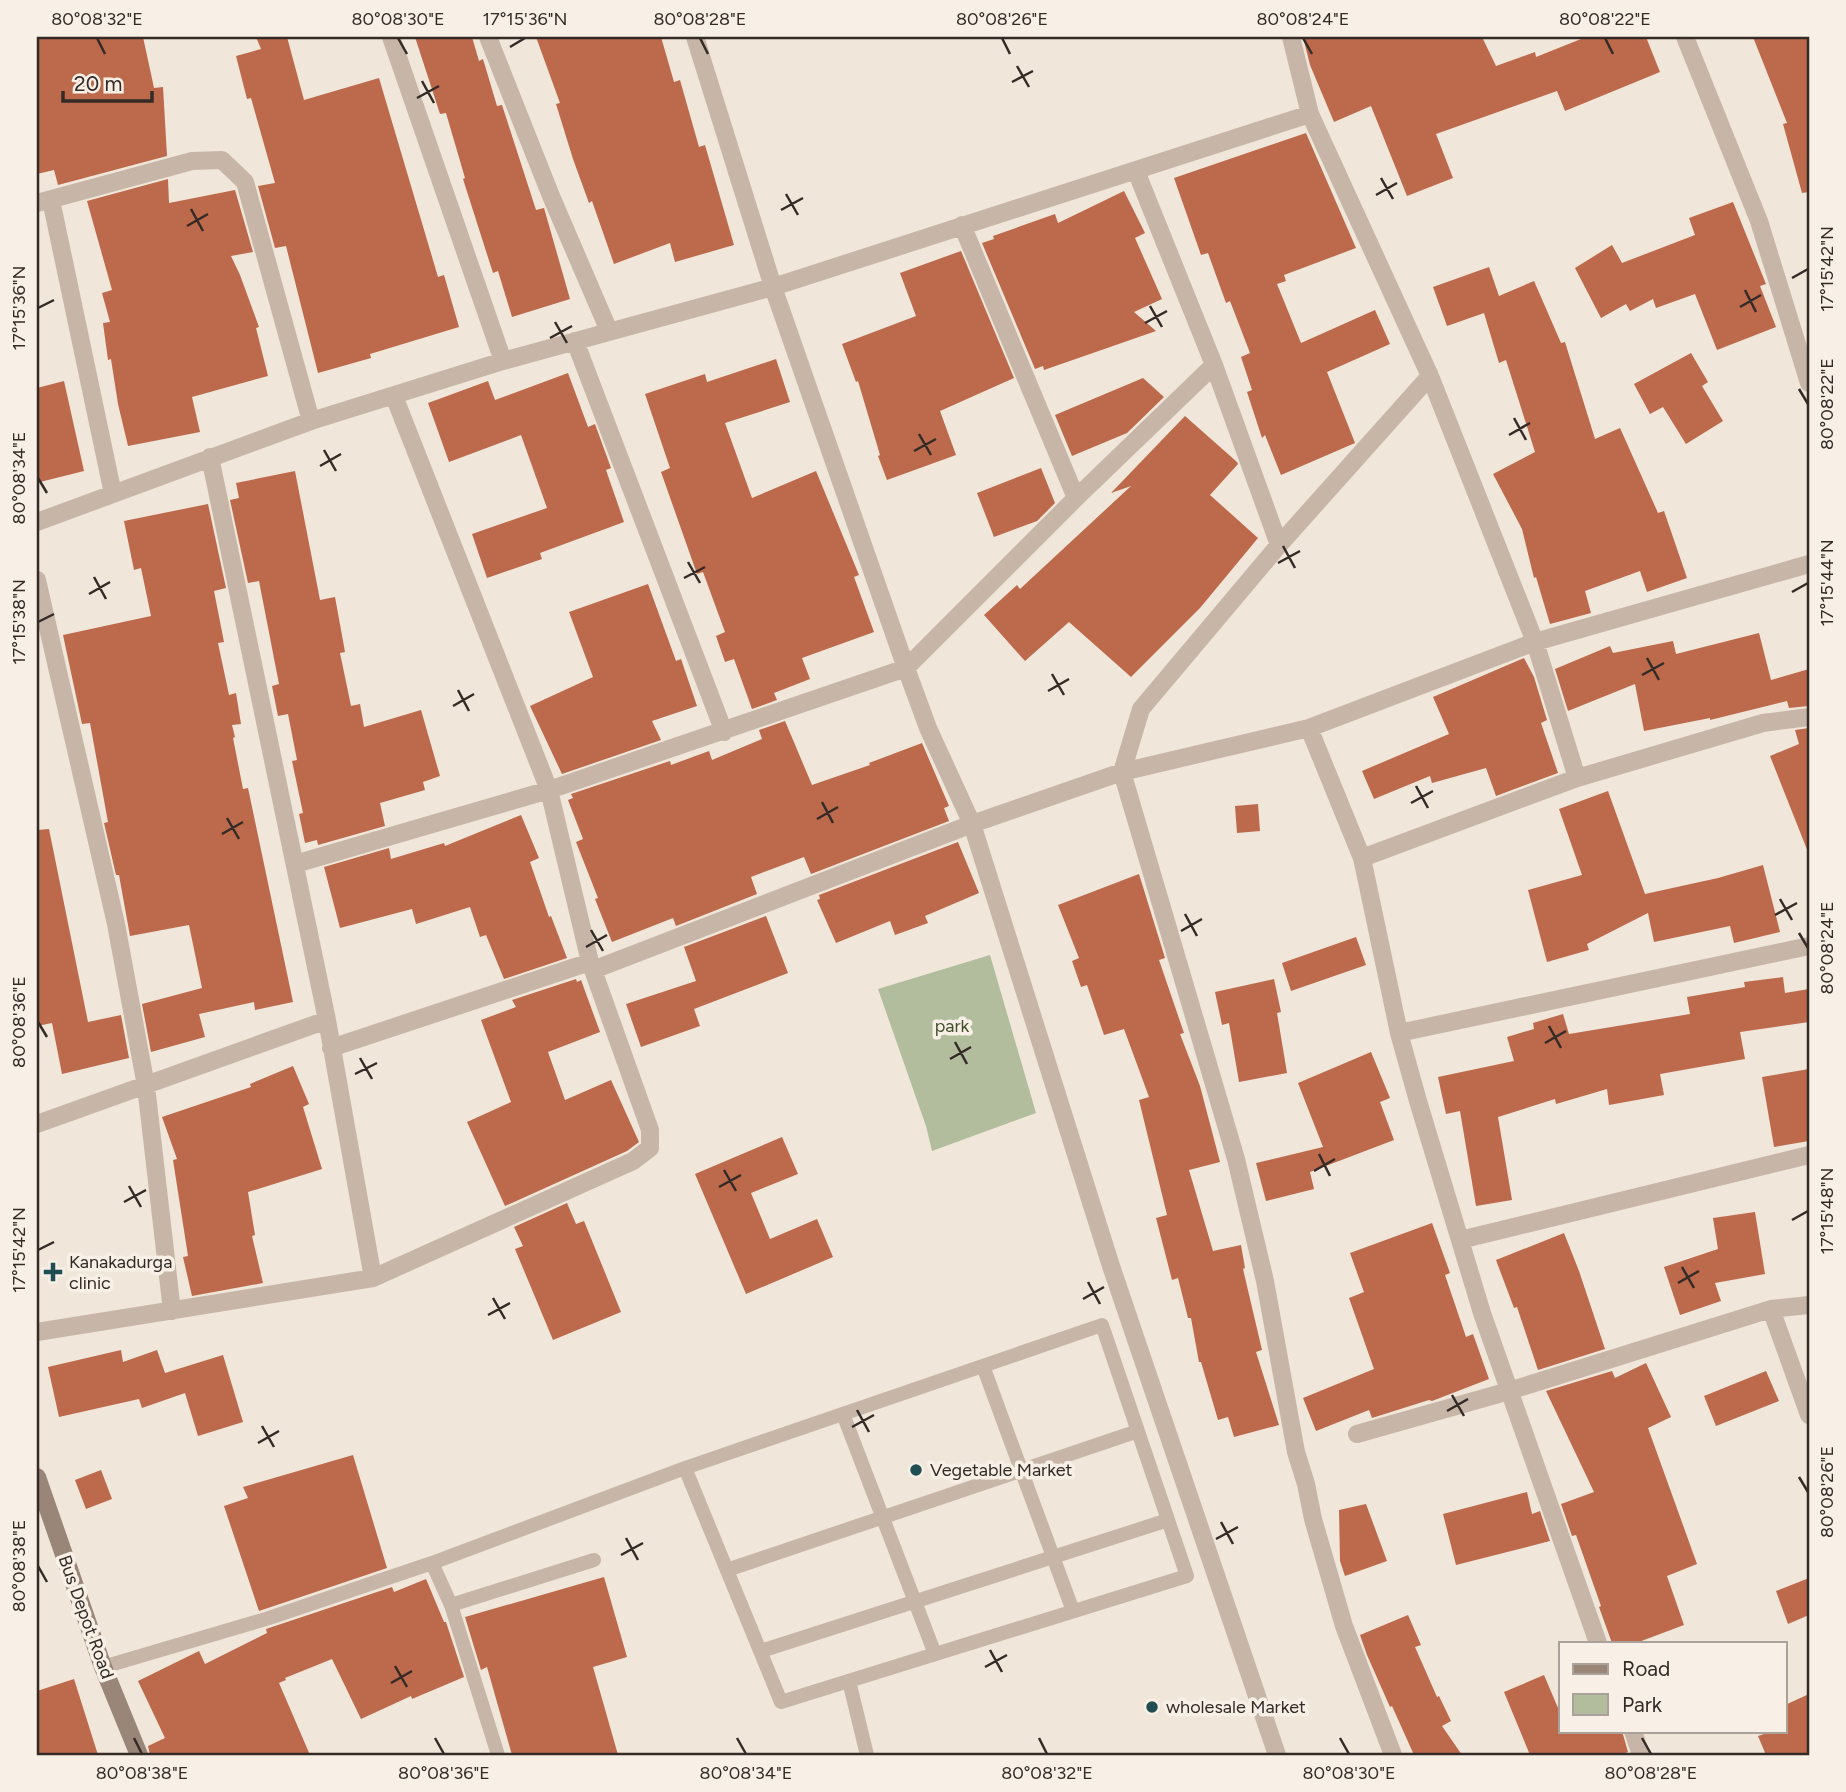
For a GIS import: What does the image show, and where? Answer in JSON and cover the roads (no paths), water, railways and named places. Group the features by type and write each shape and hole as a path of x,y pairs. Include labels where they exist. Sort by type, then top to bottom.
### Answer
{"street":[{"path":"391,37 503,361"},
{"path":"488,37 551,197 609,331"},
{"path":"695,37 773,287 906,668 928,728 972,824 1111,1266 1277,1755"},
{"path":"1290,37 1310,114 1430,376 1535,642 1577,778"},
{"path":"1685,37 1759,222 1809,383"},
{"path":"37,522 311,421 503,361 773,287 1310,114"},
{"path":"113,494 44,201 192,161 222,160 245,182 311,421"},
{"path":"1136,171 1214,365 1279,545"},
{"path":"962,225 1076,498"},
{"path":"575,341 724,732"},
{"path":"295,864 549,790 906,668 1214,365"},
{"path":"1393,1755 1344,1626 1313,1519 1296,1452 1265,1282 1236,1159 1122,772 1141,709 1279,545 1430,376"},
{"path":"37,1332 373,1278 633,1161 650,1148 650,1130 591,966 549,790 394,396"},
{"path":"210,457 327,1020 373,1278"},
{"path":"331,1048 591,966 972,824 1122,772 1309,728 1535,642 1809,564"},
{"path":"37,580 116,924 146,1086 172,1311"},
{"path":"1362,858 1577,778 1763,723 1809,717"},
{"path":"1309,728 1362,858 1399,1033 1418,1101 1509,1391 1598,1642"},
{"path":"1399,1033 1809,946"},
{"path":"37,1124 327,1020"},
{"path":"1460,1240 1809,1155"},
{"path":"1357,1434 1509,1391 1771,1309 1809,1305"},
{"path":"1771,1309 1809,1415"},
{"name":"Bus Depot Road","path":"37,1478 103,1667 139,1755"},
{"path":"1633,1732 1641,1755"}],"lane":[{"path":"103,1667 269,1618 432,1563 685,1468 1102,1325 1187,1576 782,1702 685,1468"},
{"path":"983,1366 1073,1611"},
{"path":"843,1414 935,1654"},
{"path":"727,1570 1138,1431"},
{"path":"761,1651 1168,1520"},
{"path":"451,1605 594,1560"},
{"path":"432,1563 451,1605 498,1755"},
{"path":"849,1681 867,1755"}],"place":[{"name":"Kanakadurga clinic","path":"53,1272"},
{"name":"Vegetable Market","path":"916,1470"},
{"name":"wholesale Market","path":"1152,1707"}],"park label":[{"name":"park","path":"952,1026"}]}
